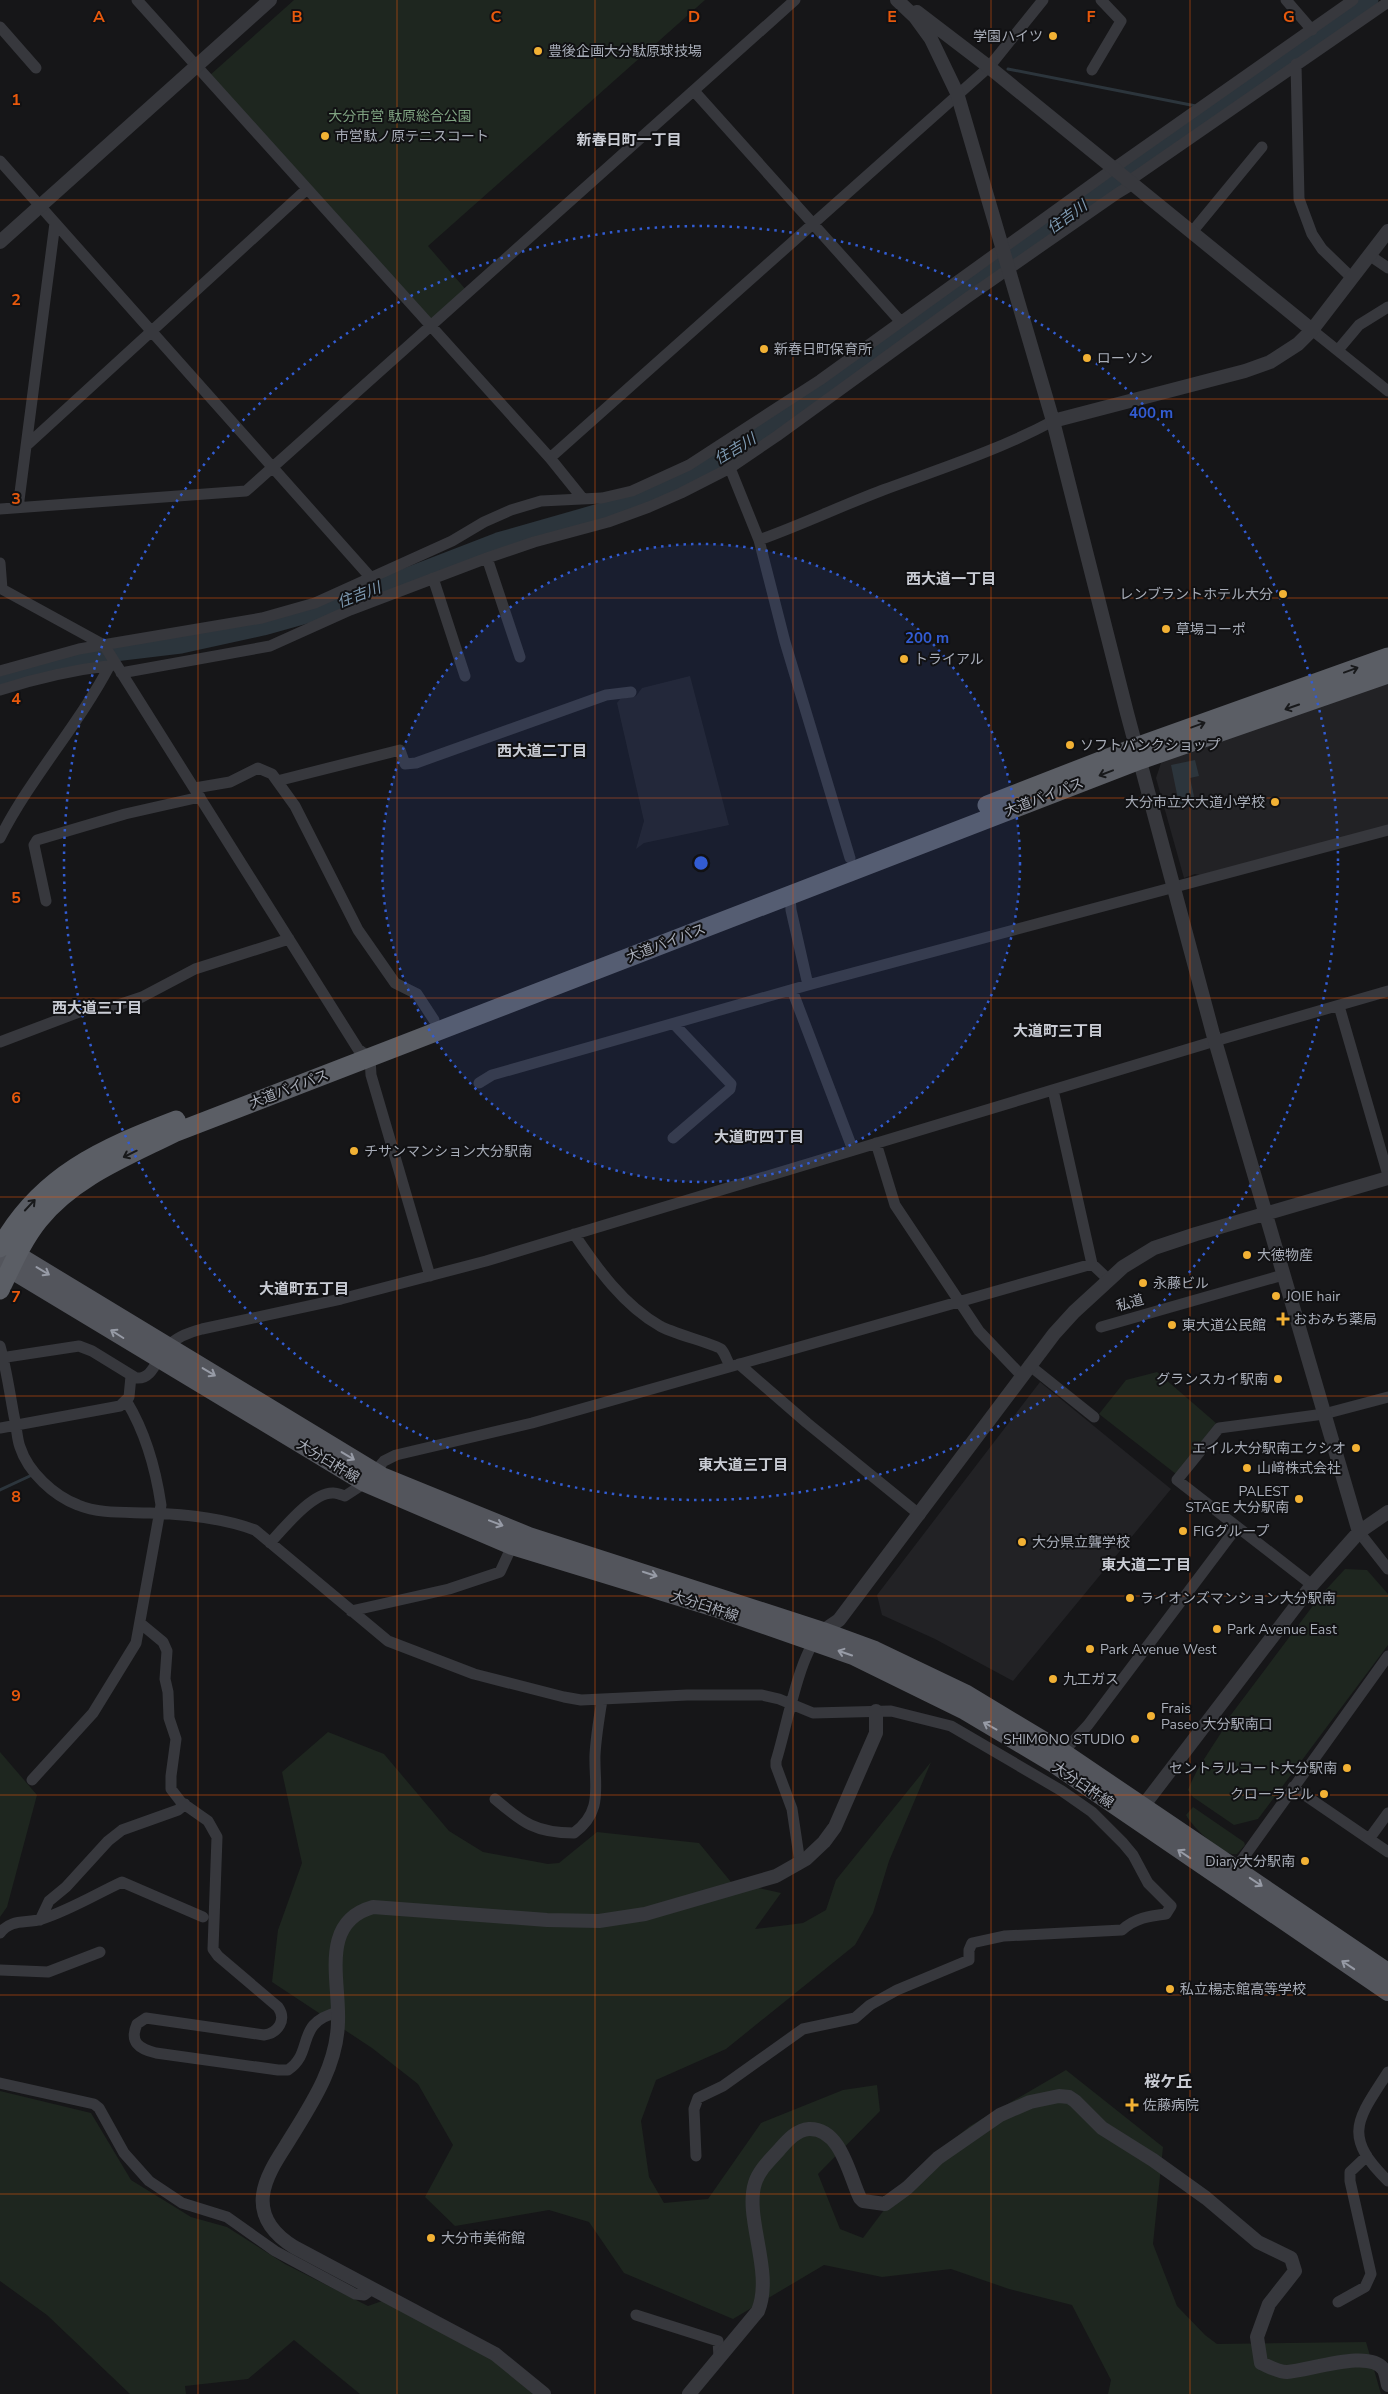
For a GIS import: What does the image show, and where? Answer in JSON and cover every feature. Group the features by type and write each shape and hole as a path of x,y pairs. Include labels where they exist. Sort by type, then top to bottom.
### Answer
{"highway":[{"name":"大道バイパス","path":"0,1290 5,1254 25,1210 42,1193 85,1160 156,1128 790,895 1138,754 1388,657"},
{"name":"大道バイパス","path":"364,1053 434,1020 850,858 1138,754 1388,674"}],"main road":[{"name":"大分臼杵線","path":"5,1254 163,1353 369,1477 512,1546 718,1610 875,1650 937,1679 1000,1713 1063,1752 1138,1812 1388,1992"},
{"name":"大分臼杵線","path":"369,1477 529,1536 818,1636 853,1656 897,1676 994,1727 1054,1764 1236,1868 1388,1972"}],"street":[{"path":"137,0 550,458 583,499"},
{"path":"0,242 270,0"},
{"path":"0,509 246,491 795,0"},
{"path":"897,0 915,17 930,39 957,93 1053,421 1174,889 1215,1041 1283,1275 1359,1532 1388,1569"},
{"path":"901,0 989,67 1388,391"},
{"path":"550,458 957,93 989,67 1043,0"},
{"path":"1092,70 1121,21 1101,0"},
{"path":"1286,0 1312,30"},
{"path":"0,671 50,656 104,644 262,618 315,603 452,542 484,522 511,510 541,501 602,498 632,491 689,465 719,449 820,380 1004,250 1114,168 1353,0"},
{"path":"0,690 52,674 270,646 350,610 487,558 649,508 729,466 1118,193 1296,64 1388,2"},
{"path":"0,27 36,68"},
{"path":"1296,64 1299,199 1312,234 1322,249 1352,278"},
{"path":"694,91 901,322"},
{"path":"1192,232 1262,146"},
{"path":"0,161 372,579"},
{"path":"26,446 306,189"},
{"path":"18,508 56,223"},
{"path":"759,540 1025,436 1053,421 1245,371 1270,362 1292,350 1312,330 1388,231"},
{"path":"1369,255 1388,268"},
{"path":"1338,350 1359,325 1388,307"},
{"path":"719,449 729,466 759,540 785,642 850,858"},
{"path":"487,558 520,657"},
{"path":"0,563 1,588 104,644 115,665 198,792 289,939 364,1053 430,1276"},
{"path":"433,578 465,676"},
{"path":"0,838 26,793 115,665"},
{"path":"277,781 400,750 406,764 416,764 606,695 631,692"},
{"path":"46,901 34,845 37,840 230,782 258,768 272,774 295,806 358,930 395,983 417,994 434,1020"},
{"path":"479,1083 492,1075 808,985 1174,889 1388,830"},
{"path":"790,895 791,910 808,985"},
{"path":"0,1042 87,1009 112,1007 142,997 195,969 289,939"},
{"path":"792,990 854,1150"},
{"path":"696,2156 694,2109 698,2098 724,2086 803,2029 855,2018 870,2004 897,1990 969,1960 969,1950 972,1944 1004,1936 1122,1930 1129,1924 1146,1916 1166,1914 1171,1906 1148,1883 1133,1855 1119,1838 1079,1802 951,1726 900,1713 876,1711 813,1713 791,1705 779,1698 762,1696 687,1696 602,1700 564,1697 474,1674 388,1641 255,1530 241,1525 161,1513 98,1510 78,1506 60,1496 43,1481 29,1465 20,1448 1,1354 79,1346 92,1351 131,1376 143,1378 149,1374 163,1353 190,1332 340,1299 430,1276 1388,991"},
{"path":"800,1863 790,1802 776,1766 791,1705 818,1636 839,1620 920,1514 1025,1370 1074,1312 1123,1267 1154,1248 1388,1177 1339,1006"},
{"path":"673,1138 706,1112 730,1089 731,1084 674,1024"},
{"path":"1053,1090 1092,1264 1109,1280"},
{"path":"876,1143 895,1205 979,1331 1025,1370 1094,1417"},
{"path":"574,1234 600,1271 637,1310 660,1326 720,1348 734,1365 920,1514"},
{"path":"270,1543 294,1517 319,1497 333,1492 345,1496 396,1455 532,1423 1092,1264"},
{"name":"私道","path":"1101,1327 1283,1275"},
{"path":"32,1780 99,1704 134,1648 161,1513 158,1487 142,1433 127,1402 132,1385 131,1376"},
{"path":"1312,1585 1177,1480 1219,1428 1324,1414 1388,1397"},
{"path":"0,1428 114,1408 127,1402"},
{"path":"1138,1812 1312,1585 1359,1532 1388,1512"},
{"path":"1063,1752 1088,1725 1237,1527"},
{"path":"352,1611 449,1589 500,1572 512,1546"},
{"path":"140,1623 163,1642 167,1651 165,1679 168,1692 169,1718 176,1739 171,1785 174,1794 208,1821 217,1837 213,1950 278,2007 282,2016 275,2032 264,2035 146,2018 137,2024 133,2037 135,2043 140,2048 156,2053 288,2070 298,2060 314,2022 321,2017 338,2012"},
{"path":"1236,1868 1388,1656"},
{"path":"495,1799 528,1825 544,1830 574,1833 586,1824 593,1811 597,1788 595,1756 602,1700"},
{"path":"544,2394 496,2354 284,2241 267,2221 262,2202 265,2186 272,2170 326,2074 336,2041 338,2012 336,1969 338,1940 343,1927 350,1918 366,1909 381,1906 547,1920 600,1921 645,1914 754,1884 776,1876 800,1863 824,1842 839,1819 876,1733 876,1711"},
{"path":"1293,1787 1388,1852"},
{"path":"40,1920 49,1901 66,1887 108,1841 122,1830 174,1811 185,1804"},
{"path":"1369,1839 1388,1813"},
{"path":"0,1933 5,1926 15,1922 40,1920 58,1914 122,1882 202,1918"},
{"path":"0,1970 48,1972 100,1952"},
{"path":"1388,2072 1361,2114 1357,2127 1367,2156 1388,2181"},
{"path":"0,2083 94,2104 99,2108 124,2153 149,2182 182,2203 227,2217 275,2251 355,2294 364,2295 372,2289"},
{"path":"689,2394 758,2311 761,2304 760,2246 754,2217 754,2185 758,2174 791,2136 808,2129 825,2133 838,2146 860,2198 864,2201 885,2204 902,2192 938,2158 1000,2115 1030,2102 1058,2096 1075,2101 1102,2128 1153,2160 1206,2198 1258,2242 1291,2258 1295,2271 1269,2304 1257,2337 1261,2364 1284,2372 1316,2368 1347,2361 1372,2360 1386,2368 1388,2385"},
{"path":"1338,2302 1364,2287 1371,2274 1350,2181 1350,2172 1367,2156"},
{"path":"636,2315 718,2340 719,2358"}],"shaded area":[{"path":"690,676 729,825 644,843 636,849 644,821 617,703 620,699 636,696 642,688"},
{"name":"大分市立大大道小学校","path":"1388,682 1388,825 1204,876 1195,874 1184,878 1156,778 1162,760"},
{"path":"1195,760 1199,776 1190,778 1195,801 1179,804 1171,765"},
{"name":"大分県立聾学校","path":"1040,1382 1171,1489 1013,1681 935,1639 882,1615 877,1595"}],"green space":[{"name":"大分市営 駄原総合公園","path":"294,0 705,0 428,246 467,291 429,323 209,76"},
{"path":"1157,1372 1216,1423 1176,1474 1099,1414 1126,1380"},
{"path":"1345,1569 1367,1570 1388,1594 1388,1645 1258,1819 1234,1825 1193,1797 1188,1790 1192,1780 1230,1716 1321,1595"},
{"path":"328,1732 384,1754 449,1831 483,1852 548,1864 559,1863 597,1832 699,1843 731,1882 781,1893 755,1929 803,1923 826,1910 836,1880 931,1762 889,1861 873,1913 855,1945 726,2049 656,2080 641,2121 649,2177 664,2203 708,2199 761,2123 843,2090 877,2085 880,2111 818,2174 840,2229 863,2238 911,2174 970,2126 1066,2070 1163,2147 1153,2244 1177,2306 1205,2335 1217,2344 1366,2342 1381,2394 1108,2394 1111,2380 1072,2305 1009,2289 951,2269 882,2277 824,2265 733,2319 624,2273 589,2222 549,2210 455,2226 425,2197 453,2145 418,2084 372,2048 272,1982 278,1930 302,1863 282,1772"},
{"path":"0,1752 37,1795 7,1907 0,1917"},
{"path":"1193,1807 1244,1842 1245,1845 1237,1854 1231,1854 1217,1846 1189,1820 1186,1815"},
{"path":"0,2091 91,2113 131,2180 191,2217 227,2227 285,2264 368,2306 382,2301 493,2358 537,2394 360,2394 294,2340 248,2379 185,2386 186,2394 130,2394 47,2315 0,2281"}],"waterway":[{"name":"住吉川","path":"0,683 39,667 89,655 181,644 263,626 327,608 498,542 617,508 677,484 719,461 785,419 1369,0"},
{"path":"1008,69 1196,106"},
{"name":"住吉川","path":"1210,109 1215,110"},
{"path":"0,1490 32,1475"}],"place":[{"name":"学園ハイツ","path":"1053,36"},
{"name":"豊後企画大分駄原球技場","path":"538,51"},
{"name":"市営駄ノ原テニスコート","path":"325,136"},
{"name":"新春日町保育所","path":"764,349"},
{"name":"ローソン","path":"1087,358"},
{"name":"レンブラントホテル大分","path":"1283,594"},
{"name":"草場コーポ","path":"1166,629"},
{"name":"トライアル","path":"904,659"},
{"name":"ソフトバンクショップ","path":"1070,745"},
{"name":"大分市立大大道小学校","path":"1275,802"},
{"name":"チサンマンション大分駅南","path":"354,1151"},
{"name":"大徳物産","path":"1247,1255"},
{"name":"永藤ビル","path":"1143,1283"},
{"name":"JOIE hair","path":"1276,1296"},
{"name":"おおみち薬局","path":"1283,1319"},
{"name":"東大道公民館","path":"1172,1325"},
{"name":"グランスカイ駅南","path":"1278,1379"},
{"name":"エイル大分駅南エクシオ","path":"1356,1448"},
{"name":"山﨑株式会社","path":"1247,1468"},
{"name":"PALEST STAGE 大分駅南","path":"1299,1499"},
{"name":"FIGグループ","path":"1183,1531"},
{"name":"大分県立聾学校","path":"1022,1542"},
{"name":"ライオンズマンション大分駅南","path":"1130,1598"},
{"name":"Park Avenue East","path":"1217,1629"},
{"name":"Park Avenue West","path":"1090,1649"},
{"name":"九工ガス","path":"1053,1679"},
{"name":"Frais Paseo 大分駅南口","path":"1151,1716"},
{"name":"SHIMONO STUDIO","path":"1135,1739"},
{"name":"セントラルコート大分駅南","path":"1347,1768"},
{"name":"クローラビル","path":"1324,1794"},
{"name":"Diary大分駅南","path":"1305,1861"},
{"name":"私立楊志館高等学校","path":"1170,1989"},
{"name":"佐藤病院","path":"1132,2105"},
{"name":"大分市美術館","path":"431,2238"}],"district":[{"name":"新春日町一丁目","path":"629,140"},
{"name":"西大道一丁目","path":"951,579"},
{"name":"西大道二丁目","path":"542,751"},
{"name":"西大道三丁目","path":"97,1008"},
{"name":"大道町三丁目","path":"1058,1031"},
{"name":"大道町四丁目","path":"759,1137"},
{"name":"大道町五丁目","path":"304,1289"},
{"name":"東大道三丁目","path":"743,1465"},
{"name":"東大道二丁目","path":"1146,1565"},
{"name":"桜ケ丘","path":"1168,2082"}]}
